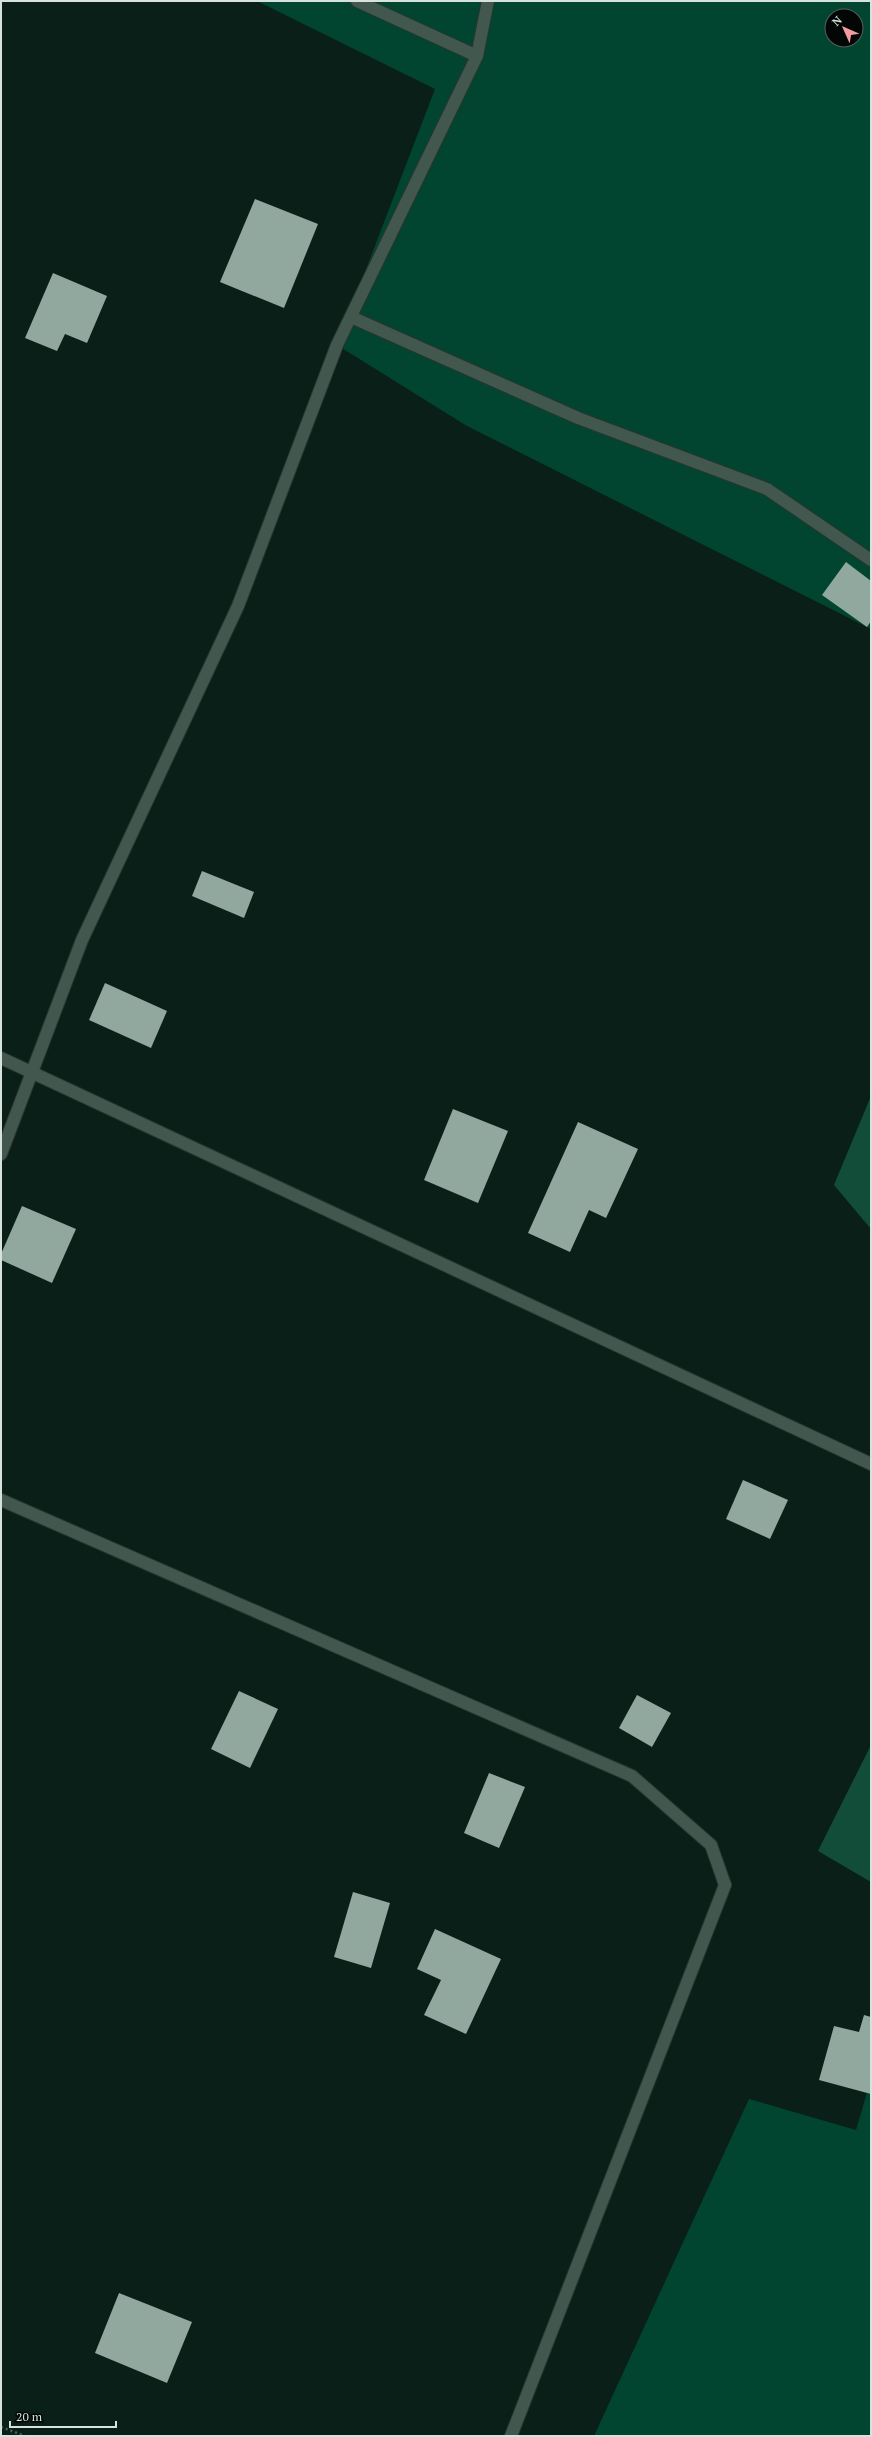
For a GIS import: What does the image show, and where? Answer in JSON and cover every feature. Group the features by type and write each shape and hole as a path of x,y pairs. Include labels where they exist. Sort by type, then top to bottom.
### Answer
{"street":[{"path":"357,1 477,56"},
{"path":"1,1154 82,940 238,606 337,345 477,56 488,1"},
{"path":"351,317 578,418 767,489 871,560"},
{"path":"1,1058 871,1464"},
{"path":"1,1500 632,1776 712,1845 725,1885 510,2436"}],"path":[{"path":"1,2427 25,2436"}],"green space":[{"path":"257,1 871,1 871,629 467,426 337,345 435,89"},
{"path":"871,1096 871,1229 834,1185"},
{"path":"871,1745 871,1882 818,1851"},
{"path":"871,2079 871,2436 594,2436 749,2099 856,2130"}],"building":[{"path":"255,199 318,224 284,308 220,282"},
{"path":"53,273 107,296 87,343 65,334 57,351 25,338"},
{"path":"846,562 871,581 871,621 867,627 822,595"},
{"path":"202,871 254,892 244,918 192,896"},
{"path":"105,983 167,1011 151,1048 89,1020"},
{"path":"453,1109 508,1131 478,1203 424,1180"},
{"path":"578,1122 638,1149 606,1218 589,1210 570,1252 528,1233"},
{"path":"22,1206 76,1229 52,1283 1,1260 1,1254"},
{"path":"743,1480 788,1500 770,1539 726,1519"},
{"path":"239,1691 278,1709 250,1768 211,1749"},
{"path":"637,1695 671,1713 652,1747 619,1728"},
{"path":"489,1773 525,1787 499,1848 464,1833"},
{"path":"353,1892 390,1903 371,1968 334,1957"},
{"path":"435,1929 501,1959 466,2034 424,2015 441,1980 417,1969"},
{"path":"864,2015 871,2017 871,2094 819,2080 834,2026 859,2032"},
{"path":"119,2293 192,2322 167,2383 95,2353"}]}
